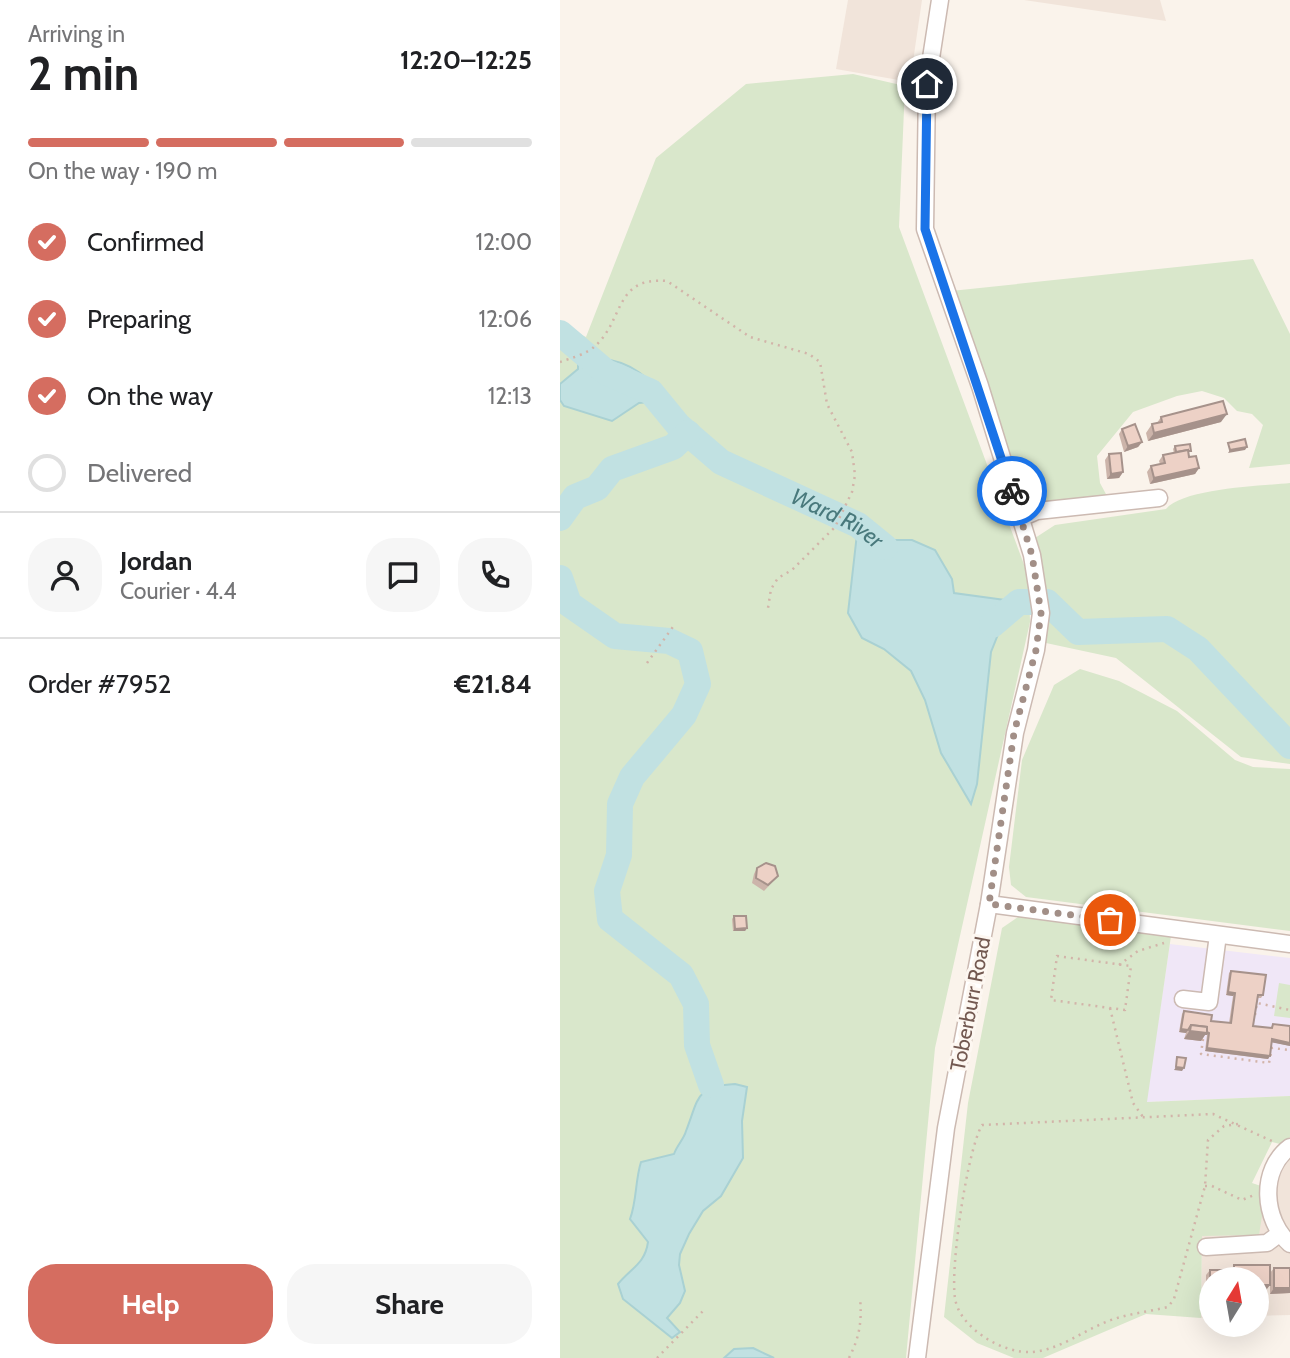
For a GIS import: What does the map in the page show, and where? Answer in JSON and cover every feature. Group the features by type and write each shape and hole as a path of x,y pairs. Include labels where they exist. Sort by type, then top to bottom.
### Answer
{"street":[{"name":"Toberburr Road","path":"917,1358 946,1128 989,904 1014,733 1036,650 1041,613 1035,570 1021,518 980,386 925,229 927,84 940,0"},
{"path":"1021,518 1037,511 1159,498"},
{"path":"989,904 1290,944"},
{"path":"1183,999 1209,1002 1218,934"},
{"path":"1221,1229 1213,1247 1284,1239 1268,1205 1267,1187 1273,1170 1287,1149"}],"path":[{"path":"560,362 595,347 622,300 642,282 653,280 667,281 750,337 808,354 820,362 827,404 852,452 855,475 846,510 835,527 792,570 778,578 771,589 768,608"},
{"path":"647,663 675,624"},
{"path":"1119,965 1138,951 1170,939"},
{"path":"1057,956 1119,965 1131,967 1125,1010 1051,1000 1057,956"},
{"path":"1255,1015 1257,1003 1290,1010"},
{"path":"1110,1008 1133,1103 1143,1117"},
{"path":"1203,1039 1201,1055 1269,1063 1272,1048 1290,1050"},
{"path":"1238,1124 1224,1126 1208,1140 1205,1186 1174,1299 1168,1307 1105,1322 1055,1347 1031,1352 1005,1348 982,1335 964,1318 955,1300 955,1267 965,1184 982,1125 1213,1114 1238,1124 1287,1149"},
{"path":"1205,1186 1212,1186 1242,1199 1254,1196 1256,1185"},
{"path":"1184,1258 1192,1258"},
{"path":"849,1358 859,1339 862,1322 860,1297"},
{"path":"657,1358 703,1311"}],"shaded area":[{"path":"848,0 922,0 910,82 836,69"},
{"path":"1024,0 1160,0 1166,21 1112,13"},
{"path":"1170,944 1290,958 1290,1096 1146,1102"},
{"path":"1290,1137 1290,1315 1269,1316 1269,1267 1202,1267 1202,1235 1262,1216 1261,1186 1280,1144"}],"green space":[{"path":"853,74 905,86 899,227 1029,578 1030,622 935,1048 906,1358 560,1358 560,324 586,337 656,158 746,84"},
{"path":"1253,259 1290,334 1290,464 1249,468 1263,425 1252,414 1237,411 1224,398 1202,391 1177,396 1133,412 1097,456 1100,483 1107,496 1026,505 951,291"},
{"path":"1290,483 1290,764 1241,757 1116,658 1046,643 1047,601 1035,538 1055,525 1166,509 1175,502 1205,492"},
{"path":"1080,669 1119,681 1177,711 1235,760 1253,767 1290,769 1290,931 1026,897 1011,885 1009,867 1022,760 1054,685"},
{"path":"1018,917 1171,936 1147,1102 1290,1096 1290,1137 1280,1144 1272,1142 1252,1183 1261,1186 1262,1216 1259,1235 1202,1236 1199,1318 1146,1314 1043,1358 1014,1358 977,1343 944,1317 968,1103 1002,928"},
{"path":"1279,983 1290,985 1290,1018 1274,1016"}],"water":[{"path":"591,350 600,359 621,363 639,372 669,402 657,412 649,402 639,403 612,421 564,406 560,400 560,384 578,369 578,357"},
{"path":"858,525 885,540 912,540 935,550 952,579 954,593 1019,602 1001,627 991,652 977,784 971,804 941,753 925,700 911,671 884,649 862,638 848,613"},
{"path":"735,1084 747,1087 742,1121 743,1158 721,1196 703,1211 680,1254 679,1265 685,1291 680,1303 667,1318 680,1332 672,1338 623,1299 618,1284 641,1261 648,1242 630,1219 639,1169 641,1162 674,1154 697,1102 705,1091"},
{"path":"753,1348 774,1358 724,1358 734,1349"}],"building":[{"path":"1223,401 1227,414 1154,433 1152,424 1162,422 1161,417"},
{"path":"1135,424 1142,442 1128,446 1122,429"},
{"path":"1245,439 1247,447 1230,450 1228,443"},
{"path":"1190,444 1191,451 1176,452 1175,446"},
{"path":"1188,450 1189,457 1196,456 1199,468 1154,478 1151,466 1165,463 1163,455"},
{"path":"1121,453 1123,472 1111,474 1109,454"},
{"path":"766,863 775,866 778,876 768,885 756,878 757,868"},
{"path":"734,916 746,916 747,928 735,929"},
{"path":"1231,971 1266,975 1263,995 1258,995 1253,1026 1290,1026 1290,1043 1272,1039 1270,1056 1207,1048 1207,1027 1191,1025 1188,1030 1181,1029 1184,1011 1212,1015 1211,1021 1231,1023 1235,993 1228,992"},
{"path":"1191,1025 1207,1027 1207,1033 1190,1031"},
{"path":"1177,1057 1186,1058 1184,1068 1176,1067"},
{"path":"1270,1265 1270,1285 1269,1267 1234,1267"},
{"path":"1274,1268 1290,1268 1290,1288 1274,1288"}],"waterway":[{"name":"Ward River","path":"560,333 606,372 651,392 678,425 721,462 858,525 885,547"},
{"path":"560,518 575,497 597,488 612,469 673,447 688,433"},
{"path":"560,578 569,604 615,636 669,641 690,651 698,684 684,715 632,777 620,804 619,855 607,891 610,919 681,975 696,1004 697,1045 711,1085"},
{"name":"Ward River","path":"992,625 1019,602 1047,602 1078,632 1167,629 1198,649 1290,746"}],"way so far":[{"path":"1012,491 1032,555 1041,613 1036,650 1014,733 989,904 1110,920"}],"route":[{"path":"927,84 925,229 980,386 1012,491"}]}
